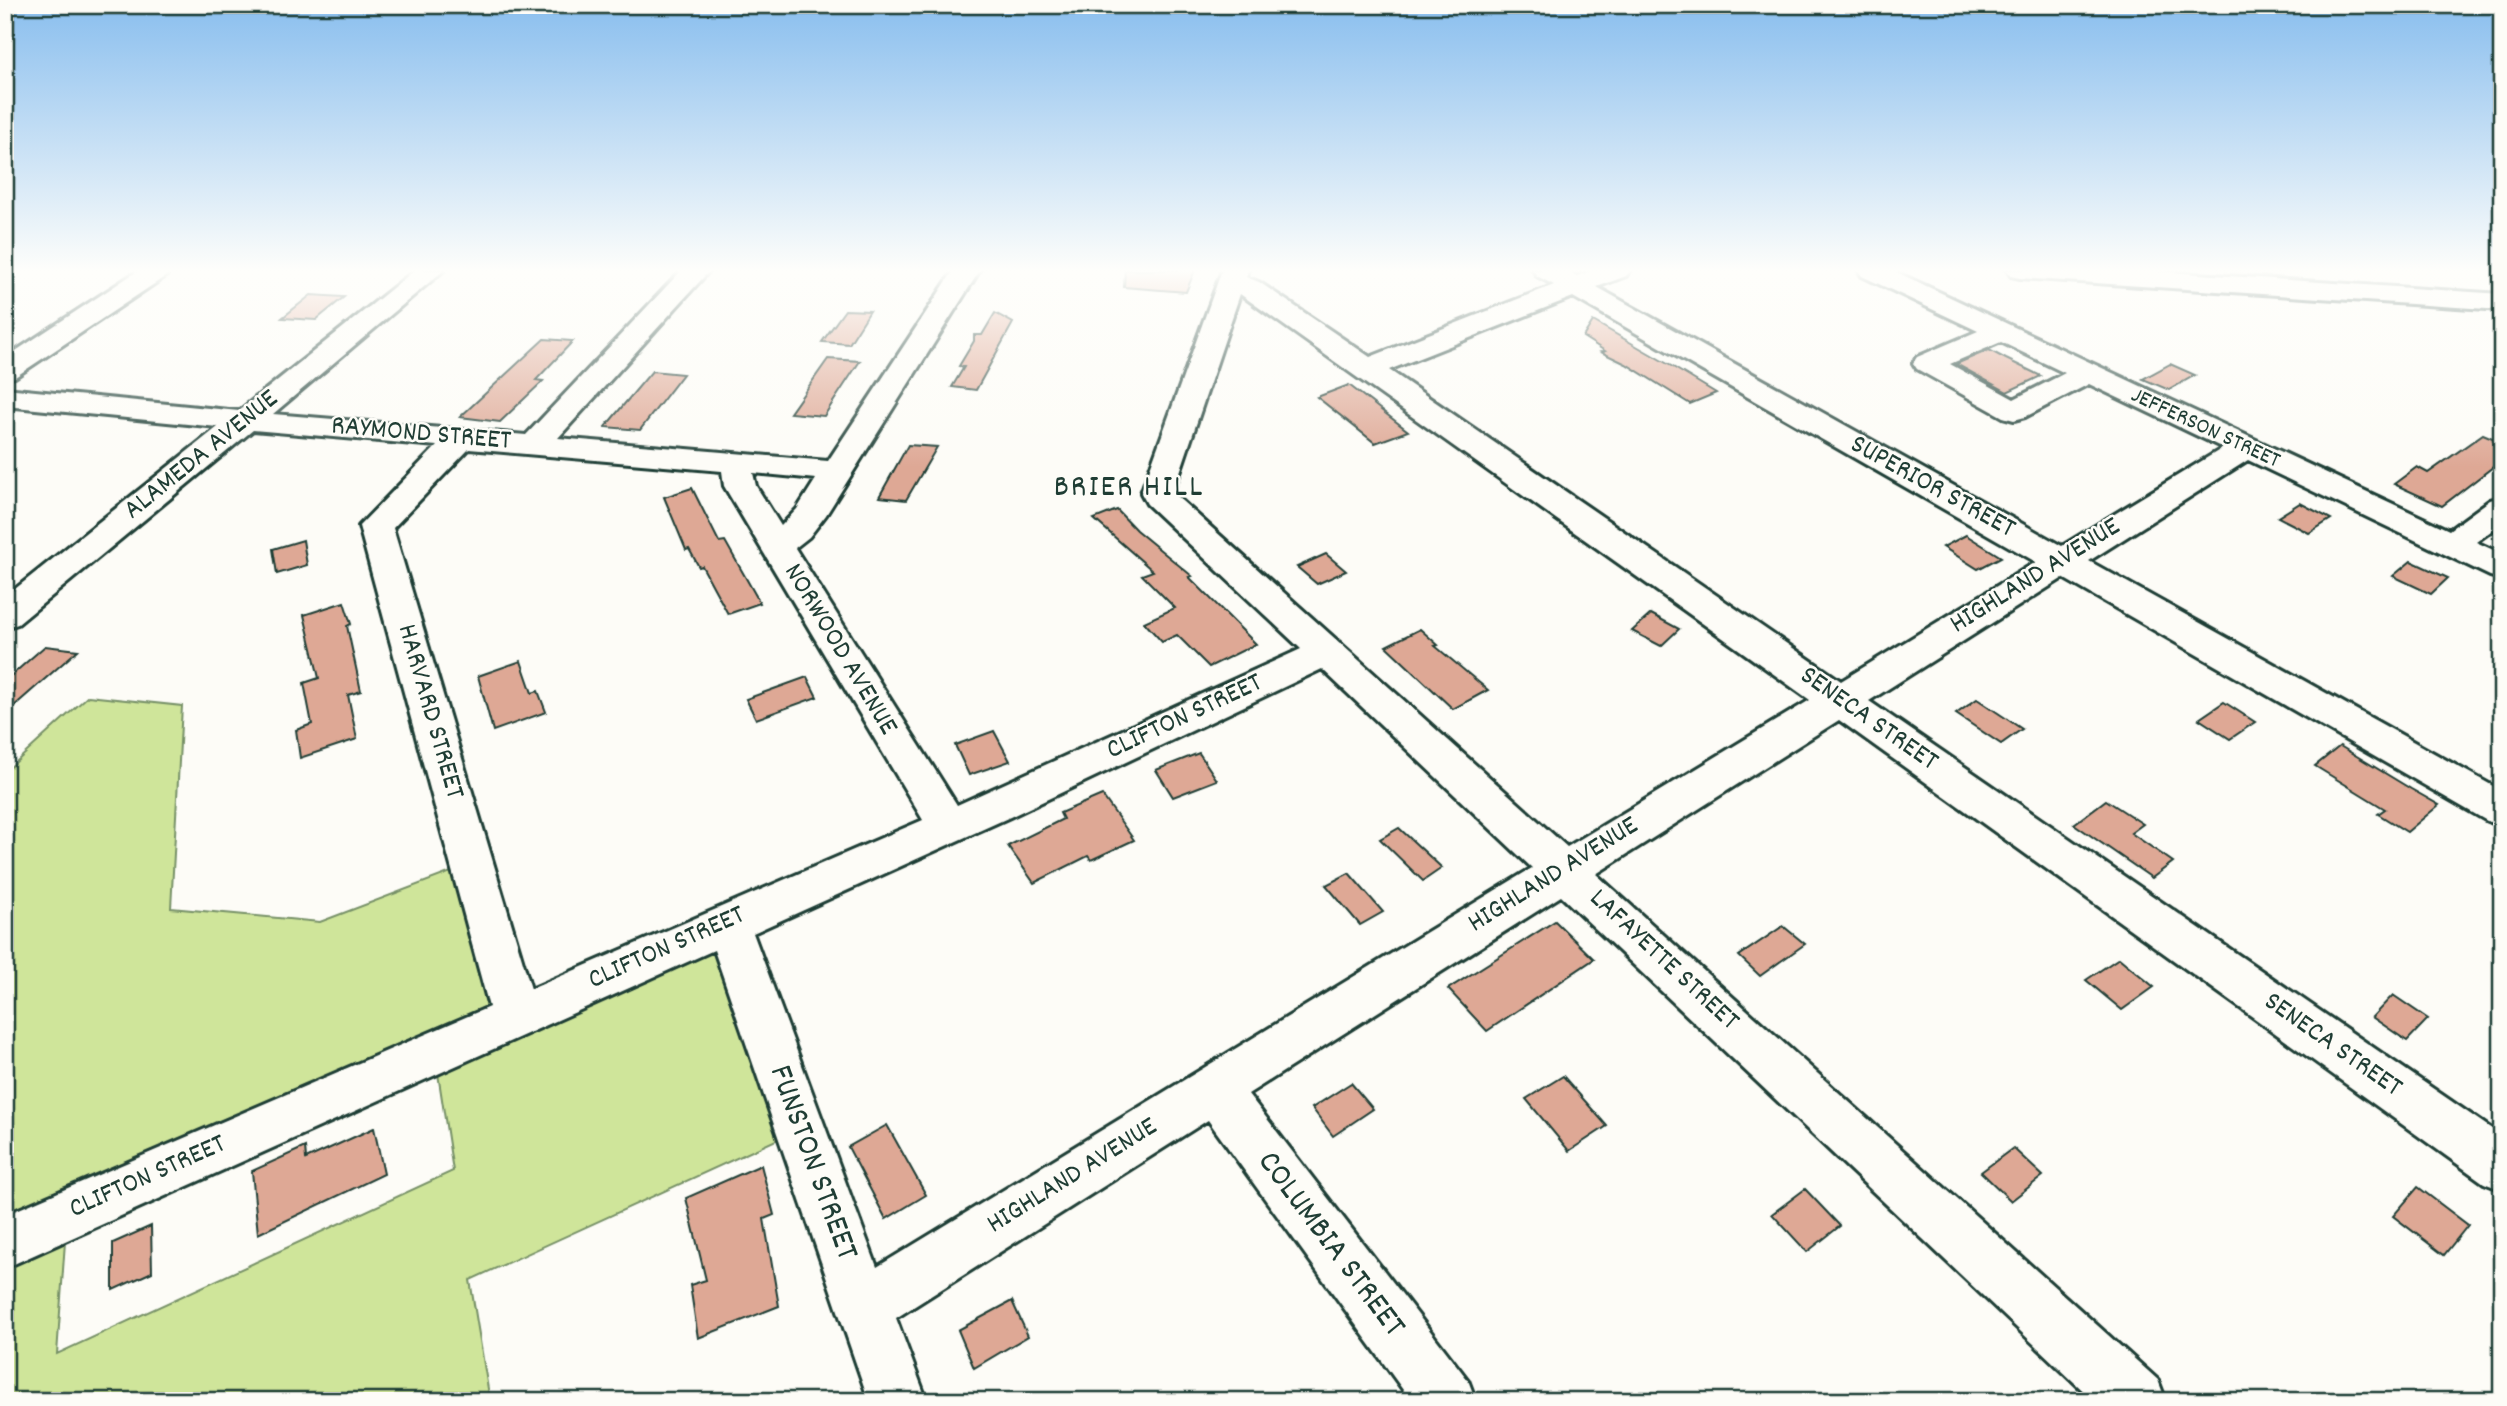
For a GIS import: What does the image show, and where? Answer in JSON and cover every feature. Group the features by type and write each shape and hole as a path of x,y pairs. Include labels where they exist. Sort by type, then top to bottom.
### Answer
{"street":[{"path":"5,371 59,336"},
{"name":"ALAMEDA AVENUE","path":"5,616 350,336"},
{"path":"535,444 636,336"},
{"name":"NORWOOD AVENUE","path":"925,336 809,515 797,530 776,545 947,826"},
{"name":"LAFAYETTE STREET","path":"1212,336 1157,493 2137,1401"},
{"name":"SENECA STREET","path":"1320,336 2502,1166"},
{"path":"1367,368 1449,336"},
{"name":"SUPERIOR STREET","path":"1663,336 2502,810"},
{"path":"1992,336 1972,344 1913,352 2014,411 2088,373"},
{"name":"JEFFERSON STREET","path":"2009,336 2502,569"},
{"name":"RAYMOND STREET","path":"5,397 837,471"},
{"name":"HARVARD STREET","path":"463,438 376,526 515,1016"},
{"name":"HIGHLAND AVENUE","path":"863,1306 2246,448"},
{"path":"740,463 737,475 740,486 776,545"},
{"path":"2451,544 2502,507"},
{"name":"CLIFTON STREET","path":"5,1242 947,826 1327,652"},
{"name":"FUNSTON STREET","path":"727,924 898,1401"},
{"name":"COLUMBIA STREET","path":"1213,1088 1447,1401"}],"green space":[{"path":"88,696 182,706 171,908 320,922 472,864 515,1015 727,924 800,1129 470,1280 490,1401 5,1401 5,772","holes":["435,1054 453,1171 57,1354 67,1214"]}],"building":[{"path":"827,336 854,336 849,344 822,342"},
{"path":"974,336 1006,336 976,390 952,387 964,367 959,366 974,341"},
{"path":"1618,336 1716,393 1690,404 1626,364 1601,352 1605,351 1583,337"},
{"path":"544,339 573,341 536,380 543,381 500,422 460,417"},
{"path":"1989,350 2041,376 2007,392 1956,364"},
{"path":"828,359 860,361 824,416 790,413"},
{"path":"2170,364 2195,375 2169,390 2143,379"},
{"path":"652,371 683,374 640,430 605,427"},
{"path":"1349,385 1408,431 1375,443 1317,397"},
{"path":"2483,434 2502,442 2502,460 2442,506 2394,484 2417,467 2428,473"},
{"path":"908,445 937,447 906,500 879,497"},
{"path":"692,488 719,542 725,541 760,603 728,614 702,566 699,567 689,549 686,550 664,497"},
{"path":"2300,503 2331,519 2309,533 2278,517"},
{"path":"1117,510 1136,530 1192,576 1189,577 1256,644 1209,667 1177,635 1162,642 1144,622 1175,608 1142,575 1153,571 1094,519"},
{"path":"1966,535 2001,557 1978,569 1943,547"},
{"path":"303,540 307,565 277,574 273,549"},
{"path":"1326,554 1346,571 1317,584 1297,567"},
{"path":"2411,561 2448,578 2431,594 2393,576"},
{"path":"344,602 351,624 347,626 361,691 348,695 357,739 300,758 296,730 312,724 304,683 319,678 304,615"},
{"path":"1651,614 1679,629 1661,646 1632,631"},
{"path":"1420,629 1438,645 1435,646 1488,690 1453,709 1386,646"},
{"path":"45,646 78,650 5,714 5,681"},
{"path":"521,661 532,693 538,691 546,712 493,731 478,676"},
{"path":"807,677 817,697 756,719 746,699"},
{"path":"1977,699 2022,729 2001,744 1956,714"},
{"path":"2224,702 2255,722 2230,739 2199,719"},
{"path":"994,731 1010,761 969,775 955,745"},
{"path":"2340,746 2439,805 2407,832 2378,814 2385,809 2315,766"},
{"path":"1199,753 1217,780 1173,797 1156,770"},
{"path":"1102,795 1134,840 1091,860 1088,856 1034,883 1008,846 1063,819 1060,813"},
{"path":"2106,800 2143,824 2131,833 2173,862 2152,878 2074,824"},
{"path":"1399,828 1442,868 1423,881 1380,839"},
{"path":"1349,873 1383,912 1360,925 1326,885"},
{"path":"1555,921 1594,959 1487,1031 1448,989"},
{"path":"1783,926 1805,944 1760,976 1739,956"},
{"path":"2119,958 2154,987 2122,1010 2086,980"},
{"path":"2393,995 2428,1019 2407,1041 2372,1017"},
{"path":"1563,1076 1607,1126 1569,1151 1526,1099"},
{"path":"1351,1083 1373,1109 1333,1136 1312,1108"},
{"path":"887,1125 926,1195 886,1219 848,1147"},
{"path":"374,1128 384,1174 258,1234 252,1171 305,1147 306,1159"},
{"path":"2013,1148 2043,1176 2011,1201 1981,1172"},
{"path":"761,1165 774,1215 764,1219 779,1306 698,1338 690,1285 706,1280 686,1198"},
{"path":"2418,1187 2468,1225 2444,1255 2393,1216"},
{"path":"1805,1189 1840,1226 1807,1252 1772,1214"},
{"path":"151,1226 152,1272 113,1290 113,1243"},
{"path":"1012,1301 1028,1336 974,1368 958,1330"}],"district":[{"name":"BRIER HILL","path":"1129,489"}]}
